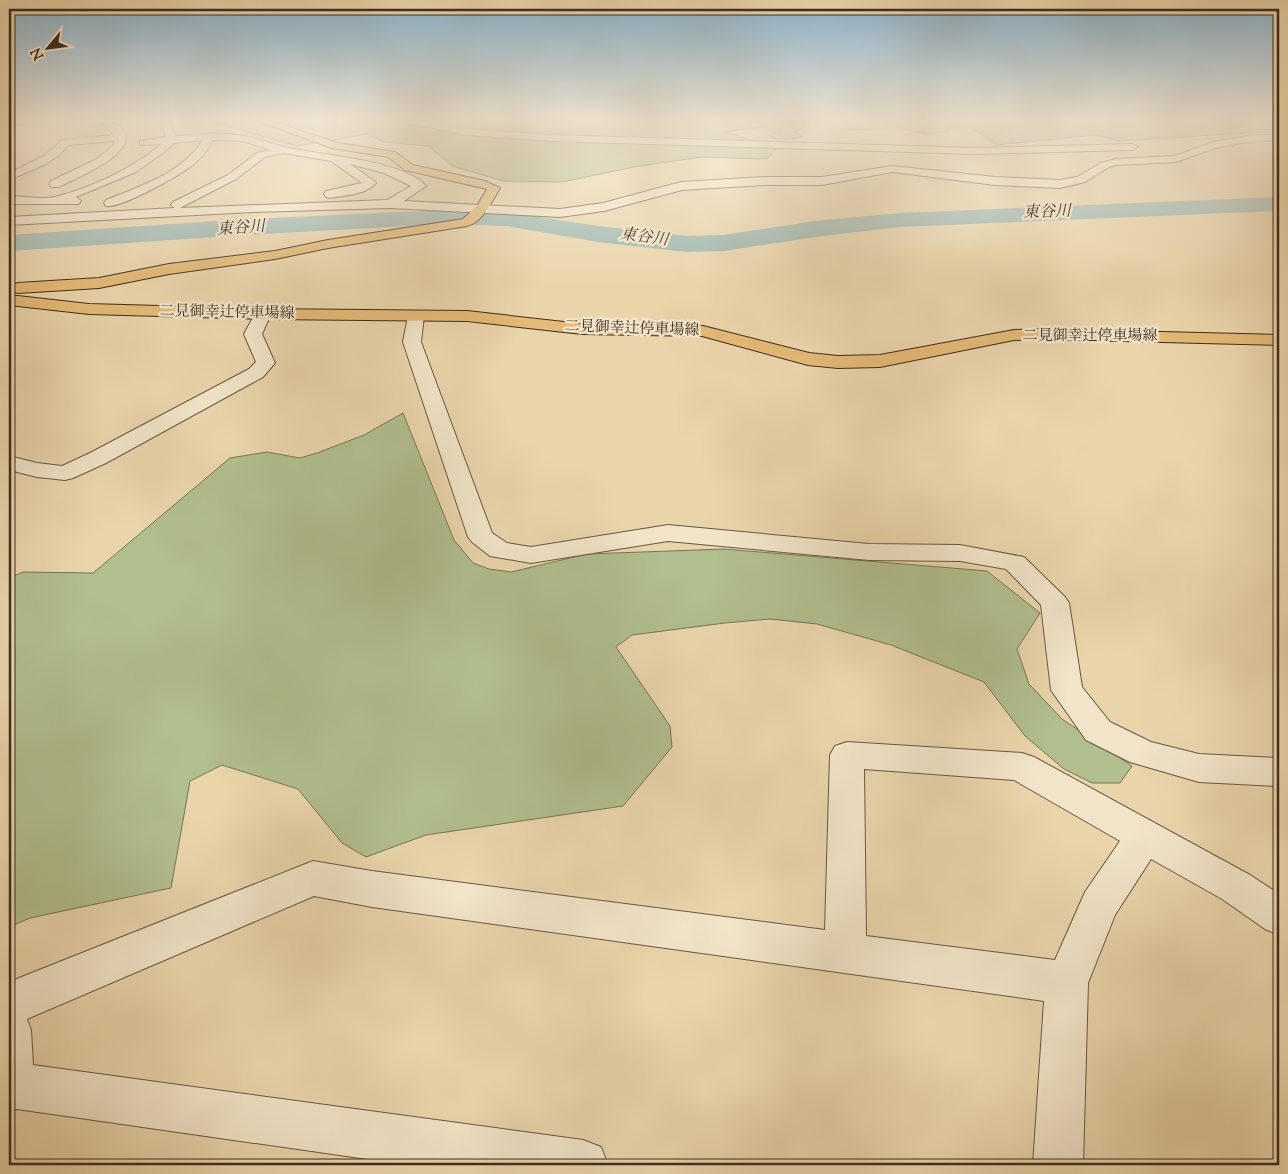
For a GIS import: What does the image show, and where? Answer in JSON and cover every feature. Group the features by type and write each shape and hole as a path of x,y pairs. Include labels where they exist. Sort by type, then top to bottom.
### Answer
{"main road":[{"path":"9,289 99,283 169,269 275,255 328,244 467,222 482,208 494,188 482,183 442,175"},
{"name":"二見御幸辻停車場線","path":"9,300 89,309 263,314 467,316 582,329 703,331 808,359 838,362 880,361 1014,336 1042,334 1279,340"}],"street":[{"path":"39,187 48,187 73,175"},
{"path":"9,212 99,175"},
{"path":"9,220 122,175"},
{"path":"100,202 166,175"},
{"path":"177,206 235,175"},
{"path":"9,200 177,206 332,194 362,188 370,183 358,175"},
{"path":"390,204 420,186 412,180 398,175"},
{"path":"9,220 253,208 390,204 560,213 604,207 681,186 841,180 865,175"},
{"path":"953,175 995,181 1060,184 1081,180 1089,175"},
{"path":"9,463 37,470 65,473 98,458 256,373 266,363 253,334 263,314"},
{"path":"416,316 412,342 481,536 499,550 531,555 668,533 869,552 960,553 1015,563 1054,603 1067,690 1098,730 1142,753 1199,768 1279,772"},
{"path":"845,952 848,755 1022,767 1236,887 1279,916"},
{"path":"1058,1165 1067,983 1099,904 1145,836"},
{"path":"9,1004 313,878 382,890 1067,983"},
{"path":"9,1030 10,1087 583,1165"}],"green space":[{"path":"482,175 597,175 562,182 503,181"},
{"path":"403,413 454,540 473,563 489,569 511,572 587,554 724,549 987,571 1040,613 1017,649 1029,684 1062,719 1132,766 1120,783 1092,783 1064,769 1025,736 984,682 891,645 817,624 770,619 632,635 616,647 670,726 672,747 623,806 426,835 366,857 342,843 298,789 222,765 190,781 171,888 30,918 9,927 9,578 23,572 93,573 230,458 267,452 300,458 364,435"}],"waterway":[{"name":"東谷川","path":"9,243 246,227 443,217 507,219 598,234 687,244 724,243 815,229 900,220 1279,204"}]}
